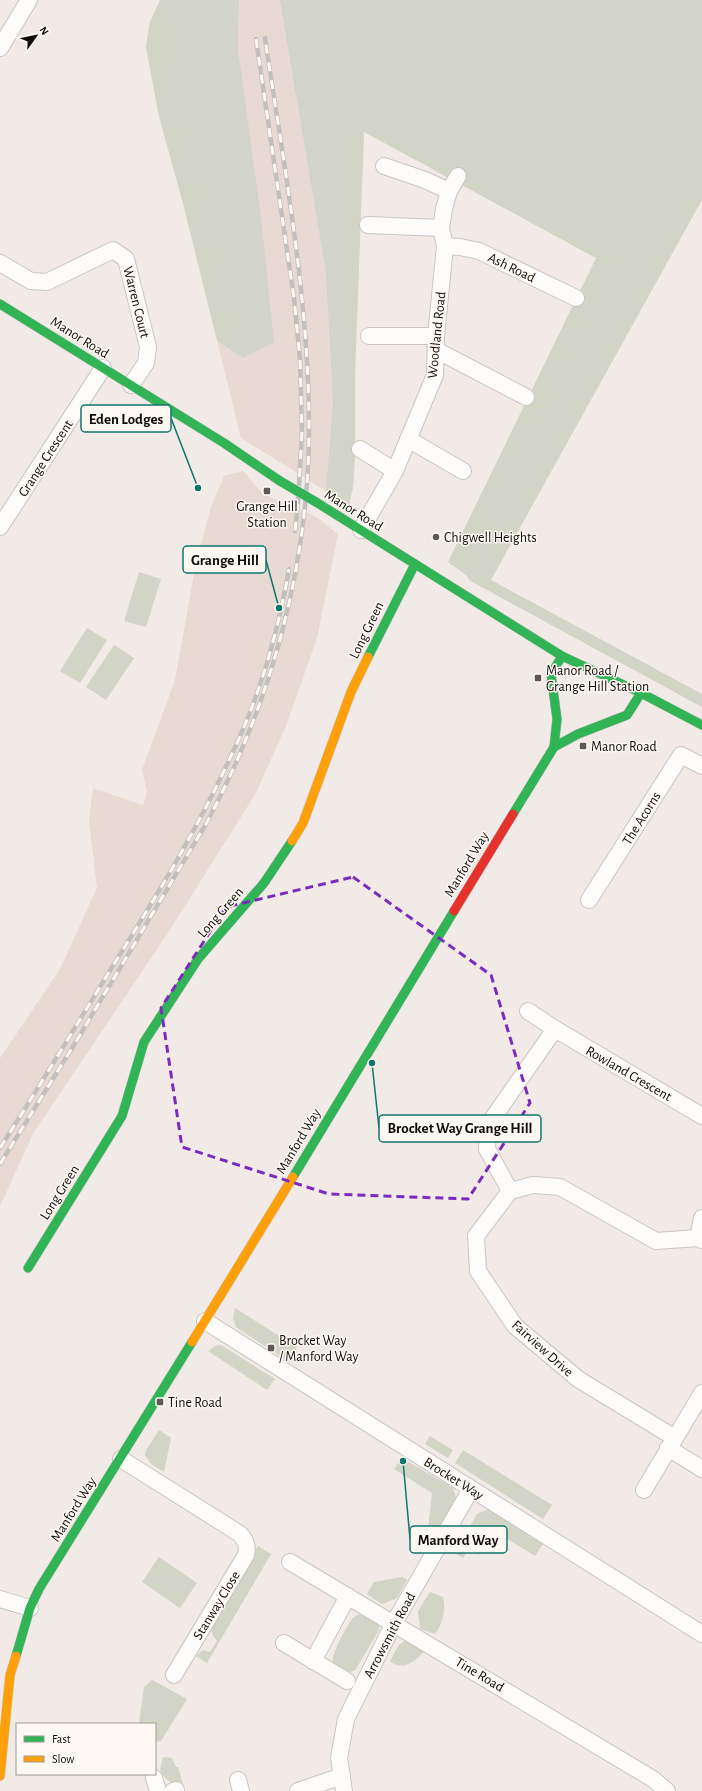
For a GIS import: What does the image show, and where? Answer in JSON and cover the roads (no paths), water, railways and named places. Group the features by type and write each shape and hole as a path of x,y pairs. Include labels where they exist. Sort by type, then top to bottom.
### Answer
{"street":[{"path":"0,48 29,0"},
{"path":"384,166 425,180 449,191"},
{"name":"Woodland Road","path":"361,530 395,471 435,375 436,343 445,246 441,228 449,191 458,176"},
{"path":"368,225 441,228"},
{"name":"Ash Road","path":"445,246 479,251 576,298"},
{"name":"Warren Court","path":"0,263 32,281 47,282 113,250 126,259 148,347 146,363 131,386"},
{"name":"Manor Road","path":"0,304 224,443 280,481 562,656 642,693 702,725"},
{"path":"369,336 436,343 526,397"},
{"name":"Grange Crescent","path":"0,527 103,368"},
{"path":"408,439 463,471"},
{"path":"360,449 395,471"},
{"name":"Long Green","path":"28,1268 122,1116 144,1042 198,959 264,882 303,823 351,692 415,564"},
{"name":"Manford Way","path":"0,1776 10,1675 30,1608 39,1589 121,1459 554,747 557,719 551,674 562,656"},
{"path":"554,747 578,734 627,715 642,693"},
{"name":"The Acorns","path":"589,900 681,755 702,766"},
{"name":"Rowland Crescent","path":"528,1011 555,1029 702,1116"},
{"path":"555,1029 488,1125 487,1149 510,1191 533,1185 560,1187 656,1241 700,1239 702,1218"},
{"name":"Fairview Drive","path":"510,1191 476,1236 478,1271 515,1326 578,1379 671,1443 702,1469"},
{"name":"Brocket Way","path":"205,1321 702,1634"},
{"path":"644,1490 702,1393"},
{"name":"Stanway Close","path":"121,1459 240,1534 246,1541 248,1548 246,1555 174,1675"},
{"name":"Arrowsmith Road","path":"343,1784 339,1758 346,1719 394,1623 471,1489"},
{"name":"Tine Road","path":"290,1562 653,1779 667,1791"},
{"path":"313,1661 348,1596"},
{"path":"0,1599 30,1608"},
{"path":"284,1644 348,1681"},
{"path":"298,1791 343,1784"}],"railway":[{"path":"0,1164 74,1045 206,824 229,778 250,730 267,682 282,632 294,582 302,531 307,480 309,428 308,379 305,330 294,232 265,38"},
{"path":"256,39 294,298 300,359 302,432 295,531"},
{"path":"0,1148 161,888 191,836 218,783 241,734 259,688 273,641 289,569"}],"place":[{"name":"Eden Lodges","path":"198,488"},
{"name":"Grange Hill Station","path":"267,491"},
{"name":"Chigwell Heights","path":"436,537"},
{"name":"Grange Hill","path":"279,608"},
{"name":"Manor Road / Grange Hill Station","path":"538,678"},
{"name":"Manor Road","path":"583,746"},
{"name":"Brocket Way Grange Hill","path":"372,1063"},
{"name":"Brocket Way / Manford Way","path":"271,1348"},
{"name":"Tine Road","path":"160,1402"},
{"name":"Manford Way","path":"403,1461"}]}
